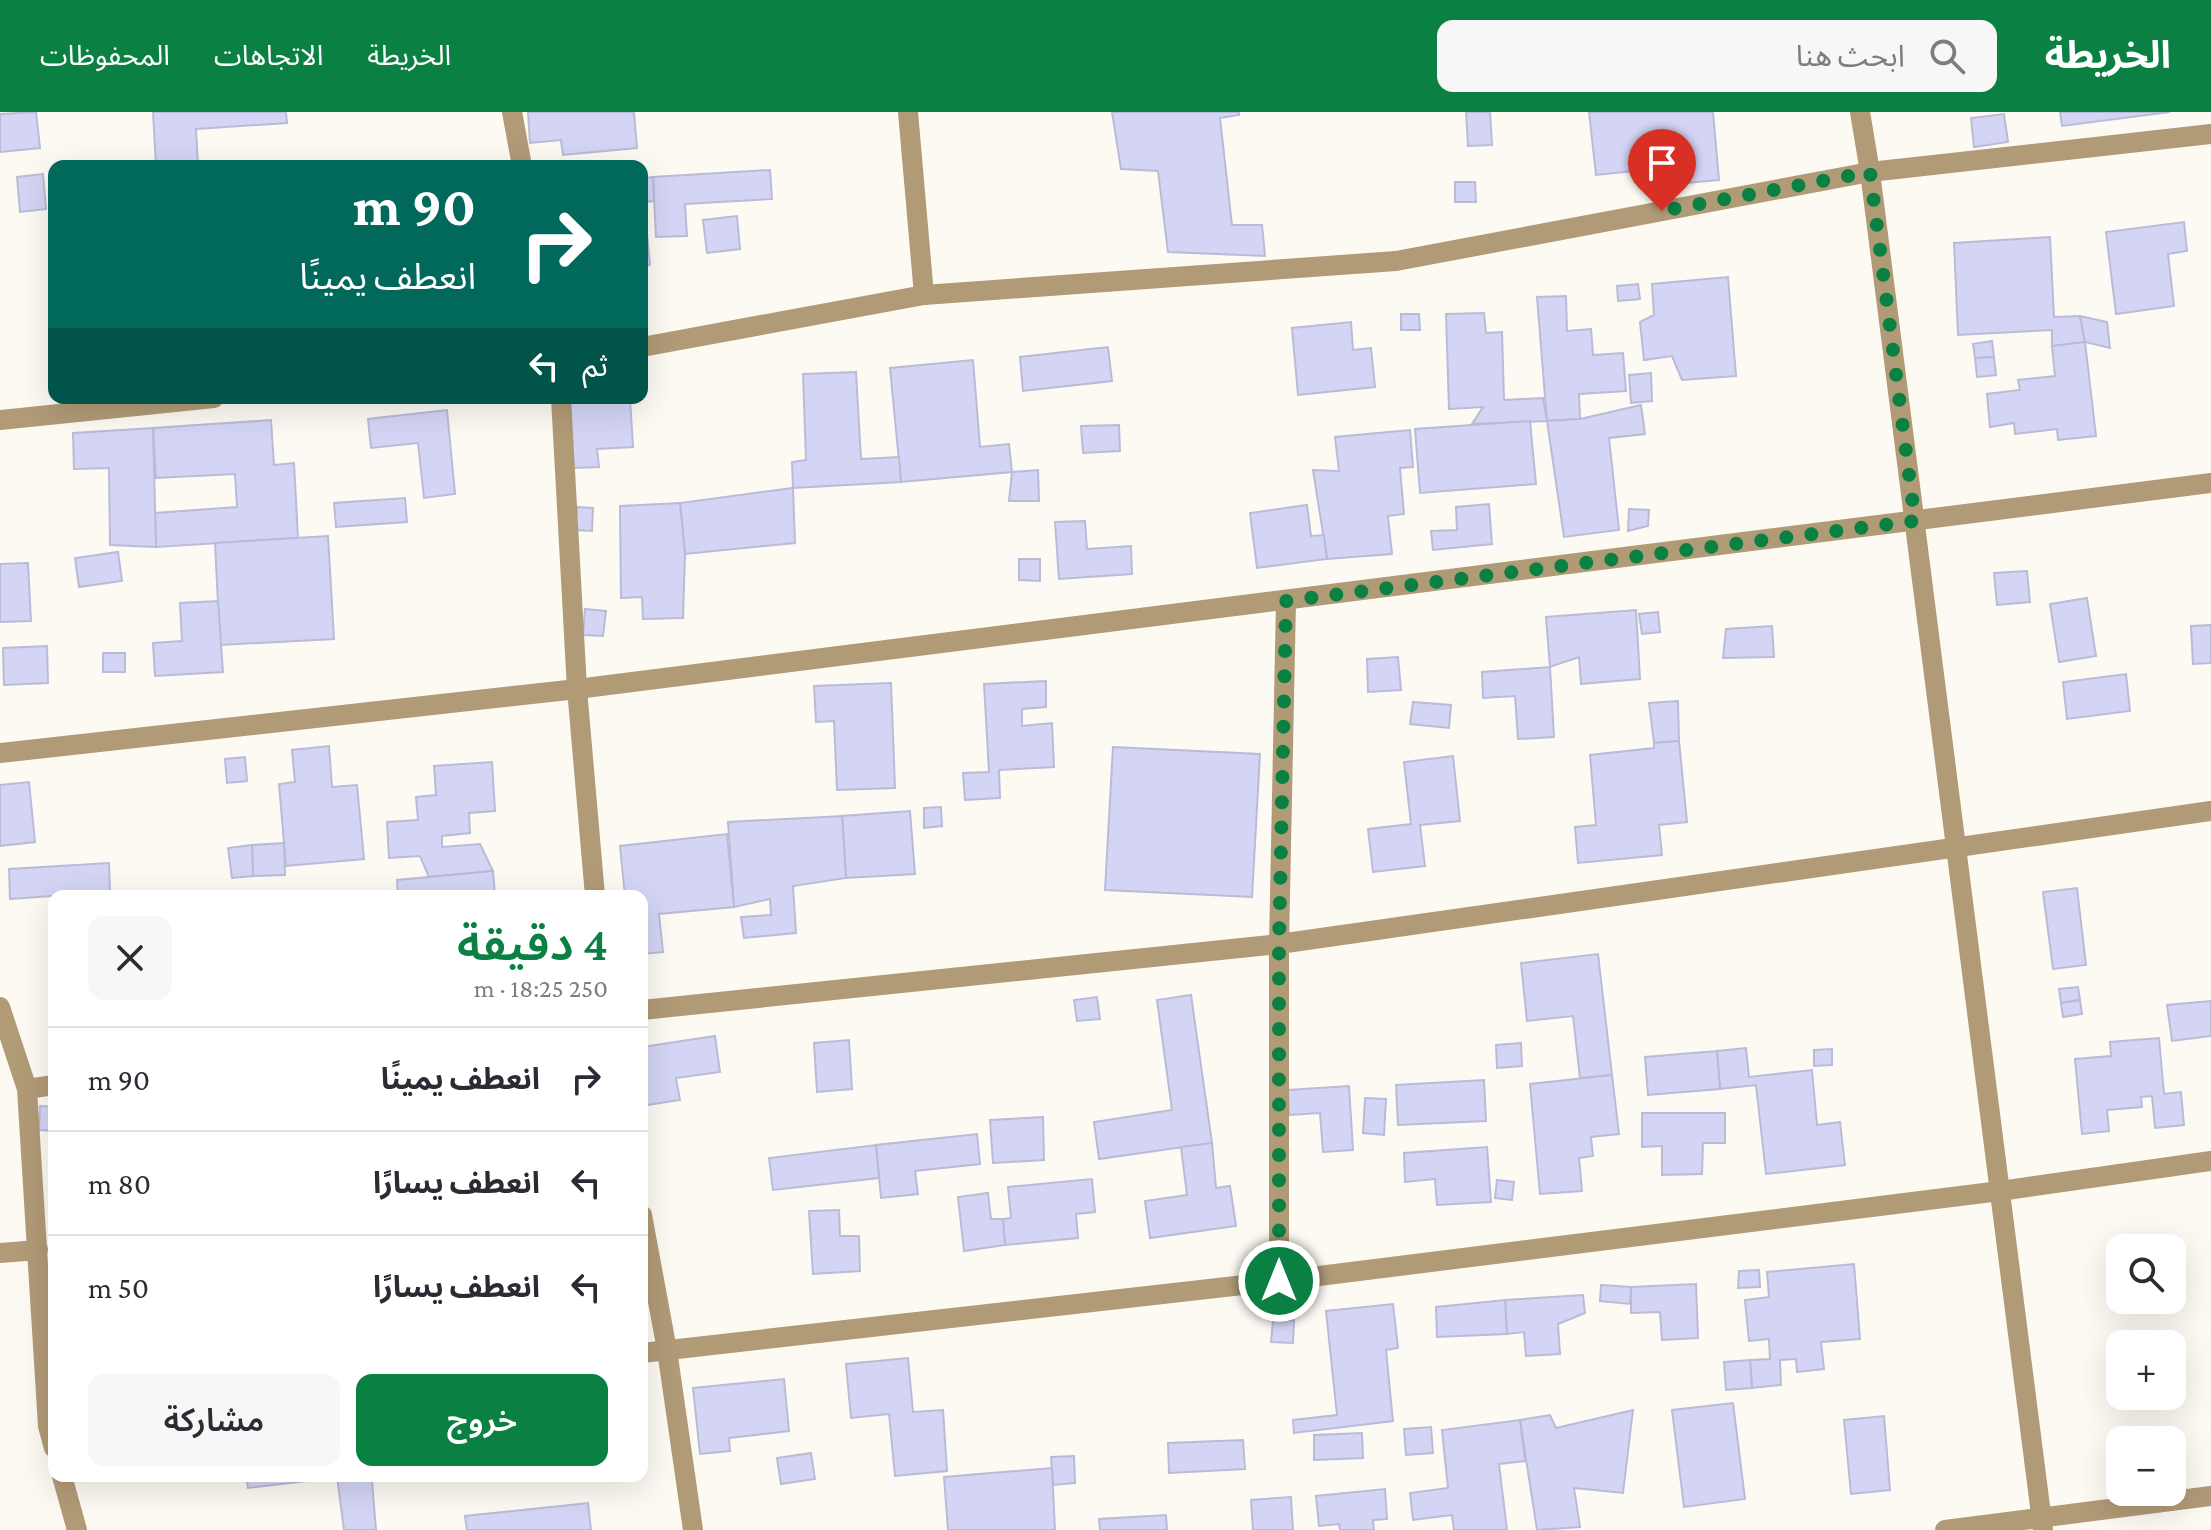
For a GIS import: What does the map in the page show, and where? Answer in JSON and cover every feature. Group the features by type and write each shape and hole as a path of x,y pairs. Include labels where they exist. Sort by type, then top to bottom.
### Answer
{"street":[{"path":"512,112 521,160"},
{"path":"908,112 924,295"},
{"path":"1860,112 2042,1525"},
{"path":"648,346 924,295 1396,261 1870,172 2211,134"},
{"path":"0,420 156,404"},
{"path":"561,404 577,689 594,890"},
{"path":"0,753 577,689 2211,483"},
{"path":"1279,1281 1279,944 1286,601"},
{"path":"648,1009 1279,944 2211,811"},
{"path":"0,1007 27,1089 48,1385"},
{"path":"27,1089 48,1086"},
{"path":"648,1352 1279,1281 2000,1191 2211,1161"},
{"path":"648,1247 667,1350 693,1530"},
{"path":"0,1253 38,1250"},
{"path":"64,1482 77,1530"},
{"path":"1945,1530 2042,1525 2211,1496"}],"building":[{"path":"36,112 40,148 0,152 0,114"},
{"path":"153,112 286,112 287,123 196,129 198,160 156,160"},
{"path":"528,112 634,112 637,148 563,155 561,140 530,143"},
{"path":"1112,112 1239,112 1239,115 1220,118 1232,225 1262,225 1265,256 1168,252 1158,171 1121,169"},
{"path":"1466,112 1490,112 1492,145 1468,146"},
{"path":"1589,112 1713,112 1719,180 1676,184 1674,167 1596,175"},
{"path":"2060,112 2170,112 2062,126"},
{"path":"2004,114 2008,142 1974,147 1971,118"},
{"path":"770,170 772,199 685,204 687,236 656,237 653,177"},
{"path":"43,174 46,209 20,212 17,177"},
{"path":"648,177 653,177 654,201 648,202"},
{"path":"1455,182 1475,182 1476,202 1455,202"},
{"path":"737,216 740,249 707,253 703,220"},
{"path":"2184,222 2187,251 2168,254 2174,306 2116,314 2106,232"},
{"path":"2050,237 2054,317 2080,316 2085,342 2052,346 2052,330 1958,335 1954,243"},
{"path":"1728,277 1736,376 1682,380 1672,356 1644,360 1640,322 1654,315 1652,284"},
{"path":"1638,284 1640,299 1618,301 1617,286"},
{"path":"1566,296 1567,331 1591,329 1593,355 1623,353 1626,391 1579,394 1580,419 1547,421 1537,297"},
{"path":"1484,313 1486,333 1502,332 1504,400 1543,398 1547,421 1472,424 1483,407 1449,409 1446,314"},
{"path":"1401,314 1419,314 1420,330 1401,330"},
{"path":"2080,316 2107,322 2110,348 2085,342"},
{"path":"1351,322 1353,350 1371,348 1375,387 1298,395 1292,328"},
{"path":"1992,341 1994,357 1975,358 1973,344"},
{"path":"2085,342 2096,436 2058,440 2057,429 2015,434 2014,423 1990,427 1987,394 2020,390 2018,380 2055,376 2052,346"},
{"path":"1108,347 1112,381 1023,391 1020,357"},
{"path":"1994,357 1996,375 1977,377 1975,358"},
{"path":"973,360 980,447 1009,444 1012,472 901,482 890,368"},
{"path":"856,372 861,459 899,457 901,482 793,488 792,462 806,460 803,374"},
{"path":"1651,373 1652,401 1631,403 1629,375"},
{"path":"569,404 630,404 633,447 597,449 599,467 573,468"},
{"path":"1641,405 1645,434 1609,438 1619,530 1564,537 1547,421 1580,419"},
{"path":"447,410 455,494 424,498 418,443 371,448 368,419"},
{"path":"271,420 274,465 294,463 298,538 156,547 155,513 237,507 235,474 156,478 153,428"},
{"path":"1530,421 1536,484 1420,493 1415,429"},
{"path":"1119,425 1120,451 1083,453 1081,426"},
{"path":"153,428 156,547 110,545 109,468 74,469 73,433"},
{"path":"1410,430 1413,467 1400,468 1404,514 1388,516 1392,554 1327,559 1313,470 1339,471 1335,437"},
{"path":"1038,470 1039,501 1009,501 1012,472"},
{"path":"793,488 795,543 685,554 680,503"},
{"path":"405,498 407,522 336,527 334,503"},
{"path":"680,503 685,554 683,618 643,619 642,597 621,598 620,506"},
{"path":"1489,504 1492,544 1433,550 1431,531 1457,530 1456,507"},
{"path":"1307,505 1311,536 1324,535 1327,559 1257,568 1250,513"},
{"path":"577,507 593,508 592,531 575,530"},
{"path":"1629,509 1649,510 1648,526 1628,531"},
{"path":"1085,521 1087,549 1131,546 1132,574 1059,579 1055,522"},
{"path":"328,536 334,639 220,645 215,543"},
{"path":"118,552 122,581 79,587 75,558"},
{"path":"1019,559 1040,559 1040,581 1019,580"},
{"path":"28,563 31,621 0,622 0,564"},
{"path":"2027,571 2030,602 1997,605 1994,573"},
{"path":"2087,598 2096,656 2059,662 2050,604"},
{"path":"218,601 223,672 155,676 153,643 182,641 180,603"},
{"path":"585,609 606,611 603,636 583,635"},
{"path":"1636,610 1640,679 1581,684 1579,657 1550,667 1546,617"},
{"path":"1658,612 1660,632 1642,634 1639,614"},
{"path":"2211,625 2211,663 2193,664 2191,626"},
{"path":"1772,626 1774,657 1723,658 1726,629"},
{"path":"47,646 48,683 4,685 3,648"},
{"path":"103,653 125,653 125,672 103,672"},
{"path":"1398,657 1401,690 1368,692 1367,659"},
{"path":"1550,667 1554,737 1518,739 1515,696 1483,698 1482,672"},
{"path":"2126,674 2130,711 2067,719 2063,682"},
{"path":"1046,681 1046,707 1022,709 1022,726 1052,723 1054,767 999,770 1000,798 965,800 963,773 989,772 984,684"},
{"path":"891,683 895,788 837,790 834,721 816,722 814,686"},
{"path":"1678,701 1679,741 1654,743 1649,703"},
{"path":"1413,702 1451,705 1449,728 1410,724"},
{"path":"1679,741 1687,822 1659,825 1662,855 1578,863 1575,827 1596,825 1590,755 1654,748 1654,743"},
{"path":"329,746 332,787 357,785 364,859 286,866 279,784 295,782 292,750"},
{"path":"1113,747 1260,754 1252,897 1105,890"},
{"path":"1453,756 1460,821 1420,825 1425,866 1373,872 1368,829 1411,824 1404,762"},
{"path":"245,757 247,781 227,783 225,759"},
{"path":"492,762 495,811 469,813 470,833 442,836 442,847 480,844 493,871 429,877 420,856 389,858 387,822 418,820 416,797 436,795 434,766"},
{"path":"29,782 35,842 0,846 0,785"},
{"path":"941,807 942,826 924,828 924,808"},
{"path":"910,811 915,874 846,878 842,816"},
{"path":"842,816 846,878 793,886 796,933 744,938 741,917 771,915 770,899 734,907 728,822"},
{"path":"727,834 734,907 659,914 663,952 648,953 648,890 624,890 620,846"},
{"path":"284,843 285,875 253,876 252,845"},
{"path":"252,845 253,876 232,878 228,848"},
{"path":"109,863 110,890 48,890 48,896 10,899 9,869"},
{"path":"493,871 495,890 398,890 397,880"},
{"path":"2077,888 2086,965 2053,969 2043,892"},
{"path":"1598,954 1612,1075 1580,1078 1573,1016 1527,1021 1521,963"},
{"path":"2078,987 2080,1000 2061,1003 2059,989"},
{"path":"1191,995 1212,1143 1099,1159 1094,1122 1172,1110 1157,1000"},
{"path":"1097,997 1100,1019 1077,1021 1074,1000"},
{"path":"2080,1000 2082,1014 2063,1017 2061,1003"},
{"path":"2211,1001 2211,1036 2172,1041 2167,1005"},
{"path":"715,1036 720,1072 676,1078 680,1100 648,1105 648,1046"},
{"path":"2159,1038 2164,1094 2181,1092 2184,1125 2155,1128 2152,1096 2141,1097 2142,1107 2107,1110 2109,1131 2082,1134 2075,1059 2111,1056 2110,1042"},
{"path":"849,1040 852,1089 817,1092 814,1043"},
{"path":"1521,1043 1522,1066 1497,1068 1496,1045"},
{"path":"1746,1048 1749,1077 1812,1070 1817,1125 1840,1122 1845,1165 1766,1174 1756,1085 1720,1089 1717,1051"},
{"path":"1832,1049 1832,1065 1814,1066 1814,1050"},
{"path":"1717,1051 1720,1089 1648,1095 1645,1057"},
{"path":"1612,1075 1619,1134 1591,1137 1593,1156 1579,1158 1582,1191 1540,1194 1530,1084"},
{"path":"1484,1080 1486,1121 1398,1125 1396,1085"},
{"path":"1349,1086 1353,1150 1323,1152 1320,1113 1289,1115 1288,1090"},
{"path":"1365,1098 1386,1099 1384,1135 1363,1133"},
{"path":"40,1106 48,1107 48,1131 39,1130"},
{"path":"1642,1113 1725,1113 1725,1143 1703,1143 1702,1174 1662,1175 1662,1146 1642,1147"},
{"path":"1043,1117 1044,1160 993,1163 990,1120"},
{"path":"977,1134 980,1164 915,1171 918,1194 881,1198 876,1145"},
{"path":"1212,1143 1216,1188 1230,1186 1236,1226 1150,1238 1145,1201 1187,1195 1181,1147"},
{"path":"876,1145 879,1178 773,1190 769,1158"},
{"path":"1487,1147 1491,1202 1437,1205 1435,1179 1405,1182 1404,1153"},
{"path":"1092,1179 1095,1212 1076,1214 1078,1238 1005,1245 1003,1219 1011,1218 1008,1187"},
{"path":"1497,1180 1514,1182 1512,1200 1495,1198"},
{"path":"988,1193 991,1219 1003,1219 1005,1245 964,1251 958,1197"},
{"path":"839,1210 840,1236 859,1236 860,1271 813,1274 809,1211"},
{"path":"1854,1264 1860,1339 1821,1342 1824,1369 1797,1372 1796,1359 1780,1360 1781,1385 1752,1388 1750,1360 1770,1359 1769,1339 1749,1341 1745,1300 1769,1297 1767,1272"},
{"path":"1759,1270 1760,1287 1738,1288 1739,1271"},
{"path":"1696,1284 1698,1338 1662,1340 1660,1312 1631,1313 1631,1287"},
{"path":"1601,1285 1631,1287 1630,1304 1600,1301"},
{"path":"1583,1295 1585,1313 1558,1324 1560,1354 1526,1356 1524,1332 1507,1334 1505,1300"},
{"path":"1505,1300 1507,1334 1437,1337 1436,1307"},
{"path":"1393,1304 1398,1348 1386,1350 1393,1421 1294,1433 1293,1420 1337,1415 1326,1311"},
{"path":"1273,1320 1294,1320 1293,1343 1271,1342"},
{"path":"908,1358 913,1412 943,1410 947,1471 895,1476 889,1414 851,1418 846,1364"},
{"path":"1750,1360 1752,1388 1726,1390 1724,1362"},
{"path":"784,1379 789,1431 729,1438 730,1451 700,1454 693,1388"},
{"path":"1733,1403 1745,1499 1684,1507 1672,1410"},
{"path":"1633,1410 1623,1493 1574,1488 1580,1527 1537,1530 1520,1420 1550,1415 1556,1428"},
{"path":"1884,1416 1890,1490 1851,1494 1844,1420"},
{"path":"1520,1420 1525,1461 1499,1464 1507,1530 1454,1530 1452,1515 1413,1520 1410,1493 1448,1488 1442,1430"},
{"path":"1431,1427 1433,1453 1406,1455 1404,1429"},
{"path":"1362,1433 1363,1458 1314,1460 1314,1435"},
{"path":"1243,1440 1245,1469 1169,1473 1168,1443"},
{"path":"811,1453 815,1479 781,1484 777,1458"},
{"path":"1074,1456 1075,1483 1053,1485 1051,1457"},
{"path":"1052,1468 1055,1530 948,1530 944,1477"},
{"path":"247,1482 298,1482 248,1488"},
{"path":"338,1482 372,1482 376,1530 344,1530"},
{"path":"1385,1489 1387,1519 1373,1520 1374,1530 1340,1530 1339,1524 1319,1526 1316,1496"},
{"path":"1291,1497 1293,1530 1253,1530 1251,1500"},
{"path":"588,1503 591,1530 467,1530 465,1516"},
{"path":"1166,1515 1167,1530 1100,1530 1099,1519"}],"route":[{"path":"1279,1281 1279,944 1286,601 1915,521 1870,172 1662,211"}]}
